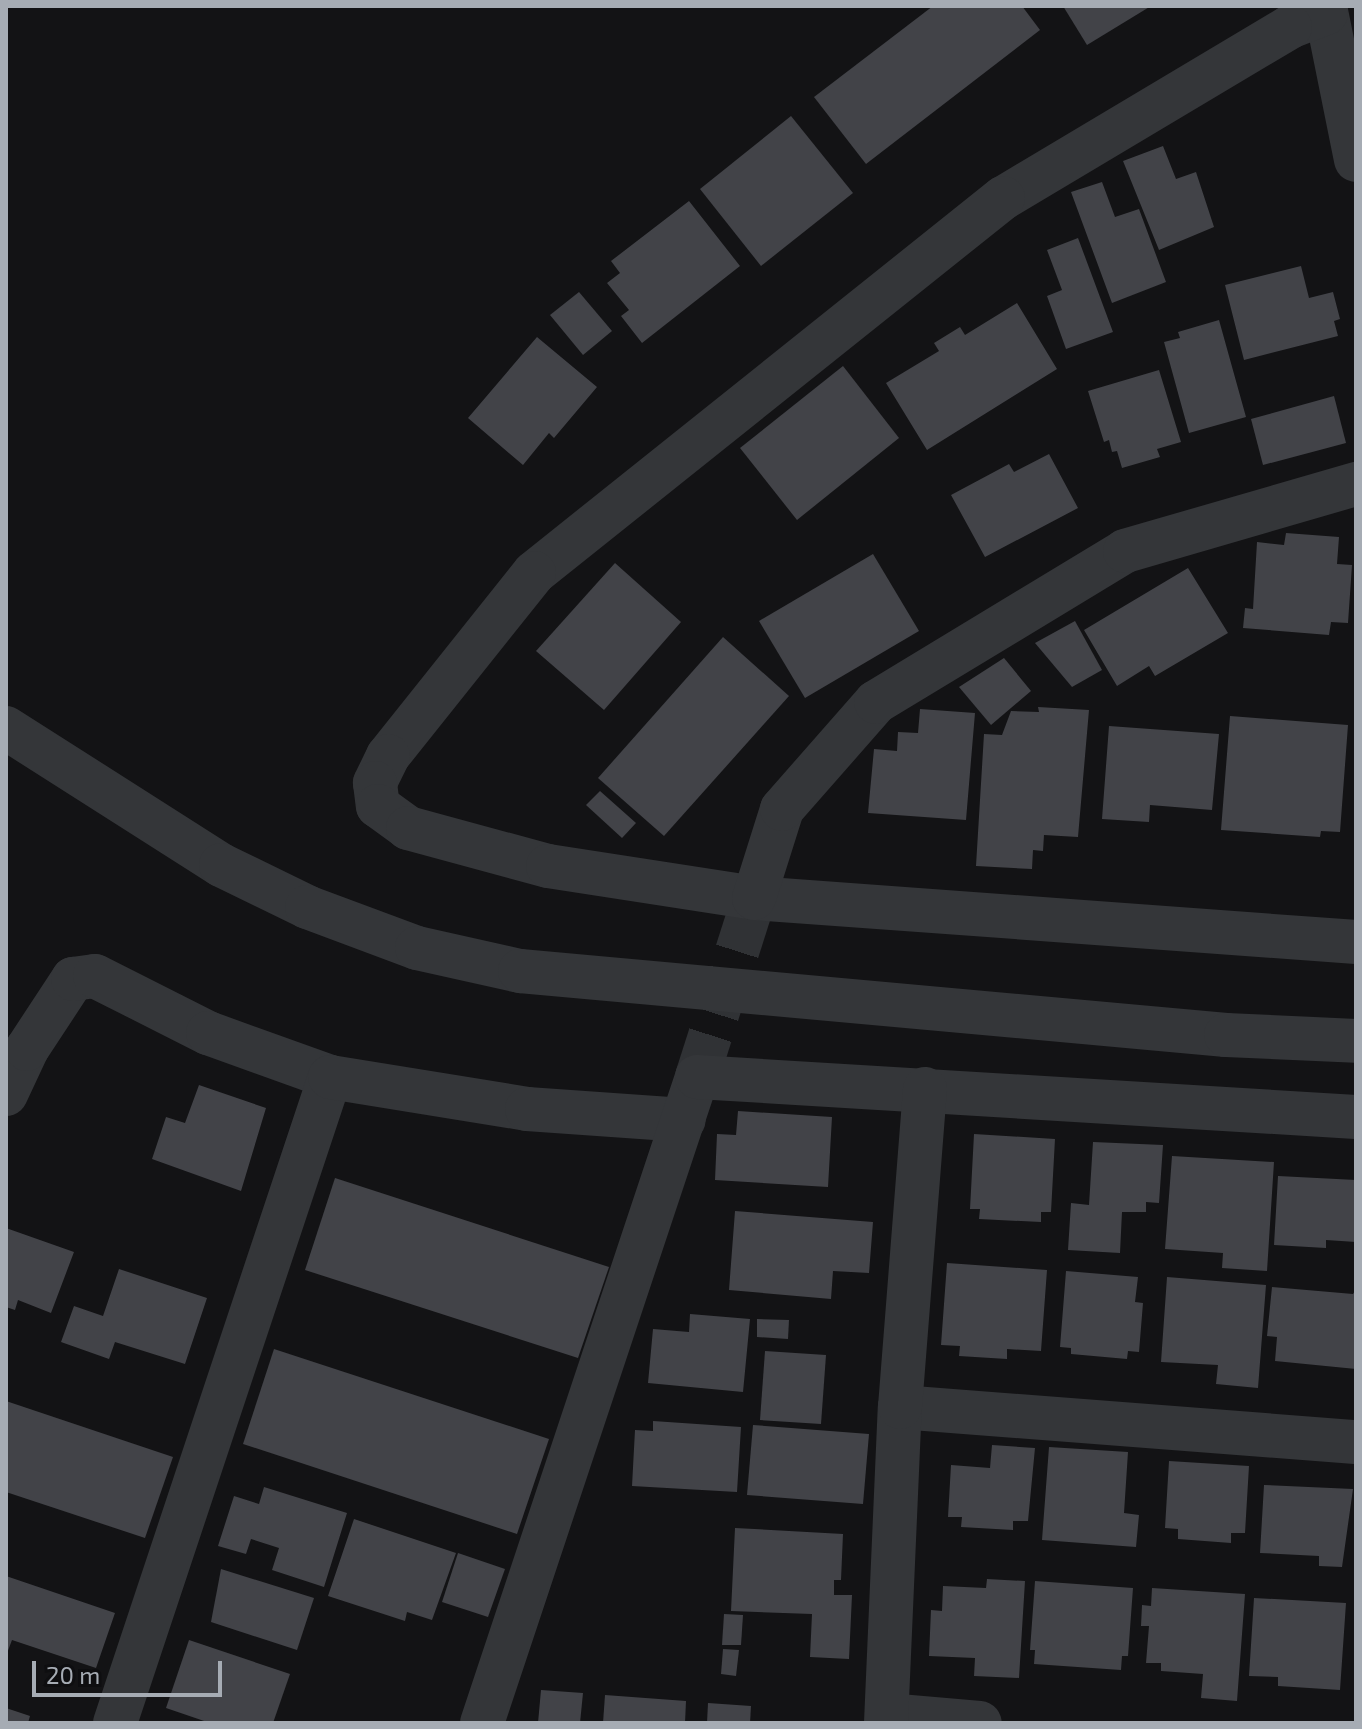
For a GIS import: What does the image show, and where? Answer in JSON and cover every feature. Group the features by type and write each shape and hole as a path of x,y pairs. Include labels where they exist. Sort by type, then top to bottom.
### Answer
{"street":[{"path":"1356,160 1325,9 1003,198 534,573 388,756 375,783 378,806 408,828 548,866 754,898 1356,942"},
{"path":"754,898 782,809 876,702 1125,551 1356,484"},
{"path":"8,729 221,865 307,907 417,948 520,971 1226,1035 1356,1041"},
{"path":"6,1094 27,1049 73,979 95,976 208,1033 330,1077 527,1109 684,1120"},
{"path":"115,1723 330,1077"},
{"path":"482,1723 697,1077 1356,1117"},
{"path":"925,1089 900,1407 887,1719 980,1723"},
{"path":"900,1407 1356,1442"}],"building":[{"path":"933,6 1022,6 1040,30 866,164 814,97"},
{"path":"1063,6 1151,6 1087,45"},
{"path":"791,116 853,193 761,266 700,189"},
{"path":"1163,146 1176,179 1196,172 1214,227 1159,250 1123,161"},
{"path":"1102,182 1115,217 1139,209 1166,282 1112,303 1071,192"},
{"path":"689,201 740,266 642,343 621,316 629,310 607,283 620,273 611,261"},
{"path":"1078,238 1113,332 1066,349 1047,296 1062,290 1047,250"},
{"path":"1301,266 1309,298 1333,292 1340,319 1334,321 1338,336 1244,360 1225,285"},
{"path":"579,292 612,331 583,355 550,315"},
{"path":"1017,303 1057,369 927,450 886,383 939,351 934,343 960,327 965,335"},
{"path":"1219,320 1246,417 1189,433 1164,342 1180,338 1178,332"},
{"path":"537,337 597,387 554,438 549,433 523,465 468,418"},
{"path":"843,366 899,438 797,520 740,448"},
{"path":"1159,370 1181,442 1157,449 1160,457 1122,468 1117,451 1112,452 1109,440 1104,442 1088,391"},
{"path":"1334,396 1346,443 1263,465 1251,419"},
{"path":"1049,454 1078,508 985,557 951,495 1009,464 1014,472"},
{"path":"1286,533 1339,537 1337,564 1352,565 1348,623 1331,622 1329,635 1243,628 1245,608 1253,609 1257,542 1284,545"},
{"path":"873,554 919,631 805,698 759,621"},
{"path":"615,563 681,622 604,710 536,651"},
{"path":"1188,568 1228,633 1155,676 1149,666 1117,686 1084,630"},
{"path":"1075,621 1102,670 1072,687 1035,643"},
{"path":"723,637 789,696 664,836 598,778"},
{"path":"1004,658 1031,691 991,725 959,687"},
{"path":"1038,707 1089,710 1078,837 1044,835 1043,851 1033,850 1032,869 976,866 984,734 1002,735 1011,711 1039,712"},
{"path":"920,709 975,713 966,820 868,813 874,749 897,751 898,732 918,733"},
{"path":"1230,716 1348,725 1340,832 1321,831 1320,837 1221,830"},
{"path":"1109,726 1219,734 1212,810 1150,805 1149,822 1102,819"},
{"path":"600,791 636,823 622,838 586,805"},
{"path":"199,1085 266,1108 241,1191 152,1159 166,1117 185,1123"},
{"path":"738,1111 832,1117 828,1187 715,1180 717,1134 736,1135"},
{"path":"974,1134 1055,1139 1051,1212 1041,1212 1041,1222 979,1219 980,1209 970,1209"},
{"path":"1093,1142 1163,1145 1159,1203 1146,1202 1146,1212 1122,1212 1120,1253 1068,1250 1071,1203 1089,1205"},
{"path":"1172,1156 1274,1162 1267,1271 1222,1268 1223,1253 1165,1249"},
{"path":"1278,1176 1356,1180 1356,1242 1326,1240 1326,1248 1274,1245"},
{"path":"335,1178 609,1267 578,1358 305,1270"},
{"path":"735,1211 873,1222 869,1273 833,1271 831,1299 729,1290"},
{"path":"6,1228 74,1252 51,1313 18,1300 15,1310 6,1307"},
{"path":"947,1263 1047,1270 1041,1351 1007,1349 1007,1359 959,1356 960,1346 941,1345"},
{"path":"119,1269 207,1298 185,1364 115,1342 109,1359 61,1342 74,1306 103,1316"},
{"path":"1066,1271 1138,1277 1135,1302 1143,1303 1139,1352 1128,1351 1127,1359 1071,1354 1071,1348 1060,1347"},
{"path":"1167,1277 1266,1285 1258,1388 1216,1384 1218,1365 1161,1362"},
{"path":"1272,1287 1353,1294 1356,1289 1356,1369 1275,1361 1277,1337 1267,1336"},
{"path":"690,1314 750,1319 743,1392 648,1383 653,1329 689,1332"},
{"path":"757,1319 789,1320 788,1339 757,1337"},
{"path":"274,1349 549,1439 517,1534 243,1444"},
{"path":"765,1351 826,1355 821,1424 760,1420"},
{"path":"6,1401 173,1457 145,1538 6,1492"},
{"path":"653,1421 741,1427 737,1492 632,1486 635,1430 653,1431"},
{"path":"753,1425 869,1434 863,1504 747,1495"},
{"path":"992,1445 1035,1448 1028,1521 1013,1521 1013,1530 961,1527 962,1517 948,1517 951,1465 990,1468"},
{"path":"1049,1447 1128,1452 1124,1513 1139,1515 1136,1547 1042,1540"},
{"path":"1169,1461 1249,1466 1245,1533 1231,1533 1231,1543 1178,1539 1178,1529 1165,1528"},
{"path":"1264,1485 1353,1489 1342,1567 1319,1566 1319,1556 1260,1553"},
{"path":"264,1487 347,1513 324,1587 272,1570 279,1548 251,1539 246,1554 218,1546 234,1496 259,1504"},
{"path":"354,1519 456,1553 432,1620 407,1612 405,1621 328,1596"},
{"path":"735,1528 843,1534 841,1580 834,1580 834,1595 852,1595 849,1659 810,1657 812,1614 731,1611"},
{"path":"458,1553 505,1569 488,1617 442,1602"},
{"path":"221,1569 314,1598 297,1650 211,1622"},
{"path":"6,1576 115,1613 96,1668 12,1640 6,1656"},
{"path":"987,1579 1025,1581 1019,1678 974,1676 975,1658 929,1656 931,1610 942,1611 943,1586 986,1588"},
{"path":"1035,1581 1133,1588 1128,1656 1122,1656 1121,1670 1034,1664 1035,1650 1030,1650"},
{"path":"1152,1588 1245,1594 1237,1701 1201,1698 1203,1674 1161,1671 1161,1663 1146,1663 1149,1626 1141,1626 1142,1605 1151,1606"},
{"path":"1254,1598 1346,1603 1340,1690 1278,1686 1278,1677 1249,1676"},
{"path":"724,1614 743,1615 741,1645 722,1645"},
{"path":"189,1640 290,1674 273,1723 210,1723 166,1708"},
{"path":"723,1649 739,1650 736,1676 721,1674"},
{"path":"541,1690 583,1693 580,1723 538,1723"},
{"path":"605,1695 686,1701 685,1723 603,1723"},
{"path":"708,1703 751,1706 750,1723 707,1723"},
{"path":"6,1708 30,1716 28,1723 6,1723"}],"tunnel":[{"path":"697,1077 754,898"}]}
